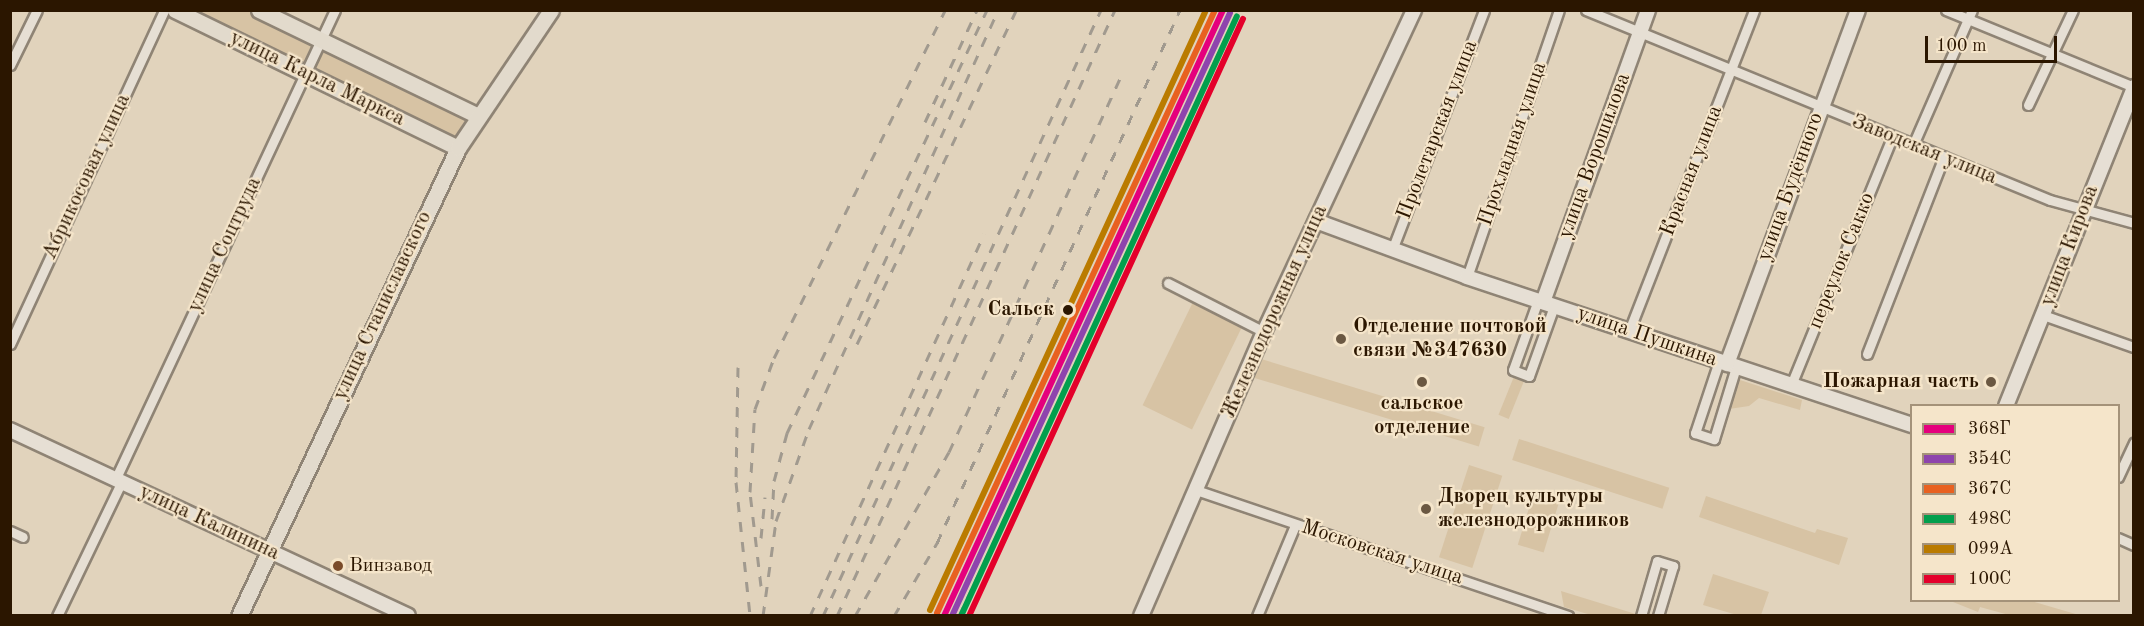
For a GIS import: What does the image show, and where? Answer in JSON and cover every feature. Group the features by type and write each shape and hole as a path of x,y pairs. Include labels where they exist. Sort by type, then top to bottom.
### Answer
{"main road":[{"name":"улица Карла Маркса","path":"175,10 458,148"},
{"name":"улица Карла Маркса","path":"259,10 478,116"},
{"name":"улица Станиславского","path":"239,615 458,148 551,10"},
{"name":"Железнодорожная улица","path":"1141,615 1264,332 1414,10"},
{"name":"улица Ворошилова","path":"1545,303 1648,10"},
{"name":"улица Будённого","path":"1727,364 1819,108 1858,10"},
{"name":"улица Кирова","path":"2006,404 2133,87"},
{"name":"улица Пушкина","path":"1316,221 1467,277 1910,426"},
{"name":"улица Калинина","path":"10,430 408,615"}],"street":[{"path":"10,65 36,10"},
{"name":"Абрикосовая улица","path":"10,344 164,10"},
{"name":"улица Соцтруда","path":"57,615 335,10"},
{"name":"Пролетарская улица","path":"1392,250 1484,10"},
{"name":"Прохладная улица","path":"1467,277 1559,10"},
{"name":"Заводская улица","path":"1586,10 1819,108 2050,200 2133,223"},
{"name":"Красная улица","path":"1629,331 1754,10"},
{"path":"1946,10 1970,15 2053,54 2133,87"},
{"path":"2028,105 2073,10"},
{"path":"1913,145 1970,15"},
{"name":"переулок Сакко","path":"1791,385 1892,136"},
{"path":"1867,354 1944,157"},
{"path":"1168,283 1264,332"},
{"name":"улица Ворошилова","path":"1545,303 1529,376 1513,370 1545,303"},
{"path":"2043,315 2133,346"},
{"name":"улица Будённого","path":"1727,364 1714,439 1695,433 1727,364"},
{"path":"2120,472 2133,443"},
{"name":"Московская улица","path":"1196,490 1568,615"},
{"path":"1257,615 1295,525"},
{"path":"10,531 23,537"},
{"path":"1641,615 1657,561 1672,566 1658,615"}],"shaded area":[{"path":"174,11 259,11 478,116 458,148"},
{"path":"1193,302 1242,326 1192,429 1143,405"},
{"path":"1258,358 1485,427 1479,446 1252,377"},
{"path":"1515,374 1525,378 1509,419 1499,415"},
{"path":"1737,379 1802,400 1800,410 1759,398 1749,406 1729,409"},
{"path":"1519,439 1669,488 1662,509 1512,460"},
{"path":"1469,465 1502,476 1472,568 1439,557"},
{"path":"1533,495 1559,503 1544,553 1518,545"},
{"path":"1706,496 1815,533 1817,529 1848,538 1839,565 1699,517"},
{"path":"1713,574 1769,592 1761,615 1737,615 1703,605"},
{"path":"1561,591 1639,615 1591,615 1564,607"},
{"path":"1953,602 2034,602 2079,615 2009,615 1980,607 1978,612"}],"railway":[{"path":"761,586 750,492 755,409 774,358 945,10"},
{"path":"925,122 977,10"},
{"path":"772,519 774,481 787,433 987,10"},
{"path":"763,616 776,521 809,429 998,10"},
{"path":"857,344 1016,10"},
{"path":"823,616 1101,10"},
{"path":"837,616 1115,10"},
{"path":"894,616 937,543 1180,10"},
{"path":"855,616 949,452 1120,79"},
{"path":"810,616 984,234"},
{"path":"738,367 736,482 750,616"},
{"path":"761,538 765,497"},
{"path":"959,616 1005,518"}],"transit line":[{"name":"099А","path":"930,610 1206,10"},
{"name":"367С","path":"937,613 1215,10"},
{"name":"368Г","path":"944,616 1223,10"},
{"name":"354С","path":"952,616 1230,13"},
{"name":"498С","path":"961,616 1237,16"},
{"name":"100C","path":"969,616 1243,19"}],"place":[{"name":"Сальск","path":"1068,310"},
{"name":"Отделение почтовой связи №347630","path":"1341,339"},
{"name":"сальское отделение","path":"1422,382"},
{"name":"Пожарная часть","path":"1991,382"},
{"name":"Дворец культуры железнодорожников","path":"1426,509"},
{"name":"Винзавод","path":"338,566"}]}
